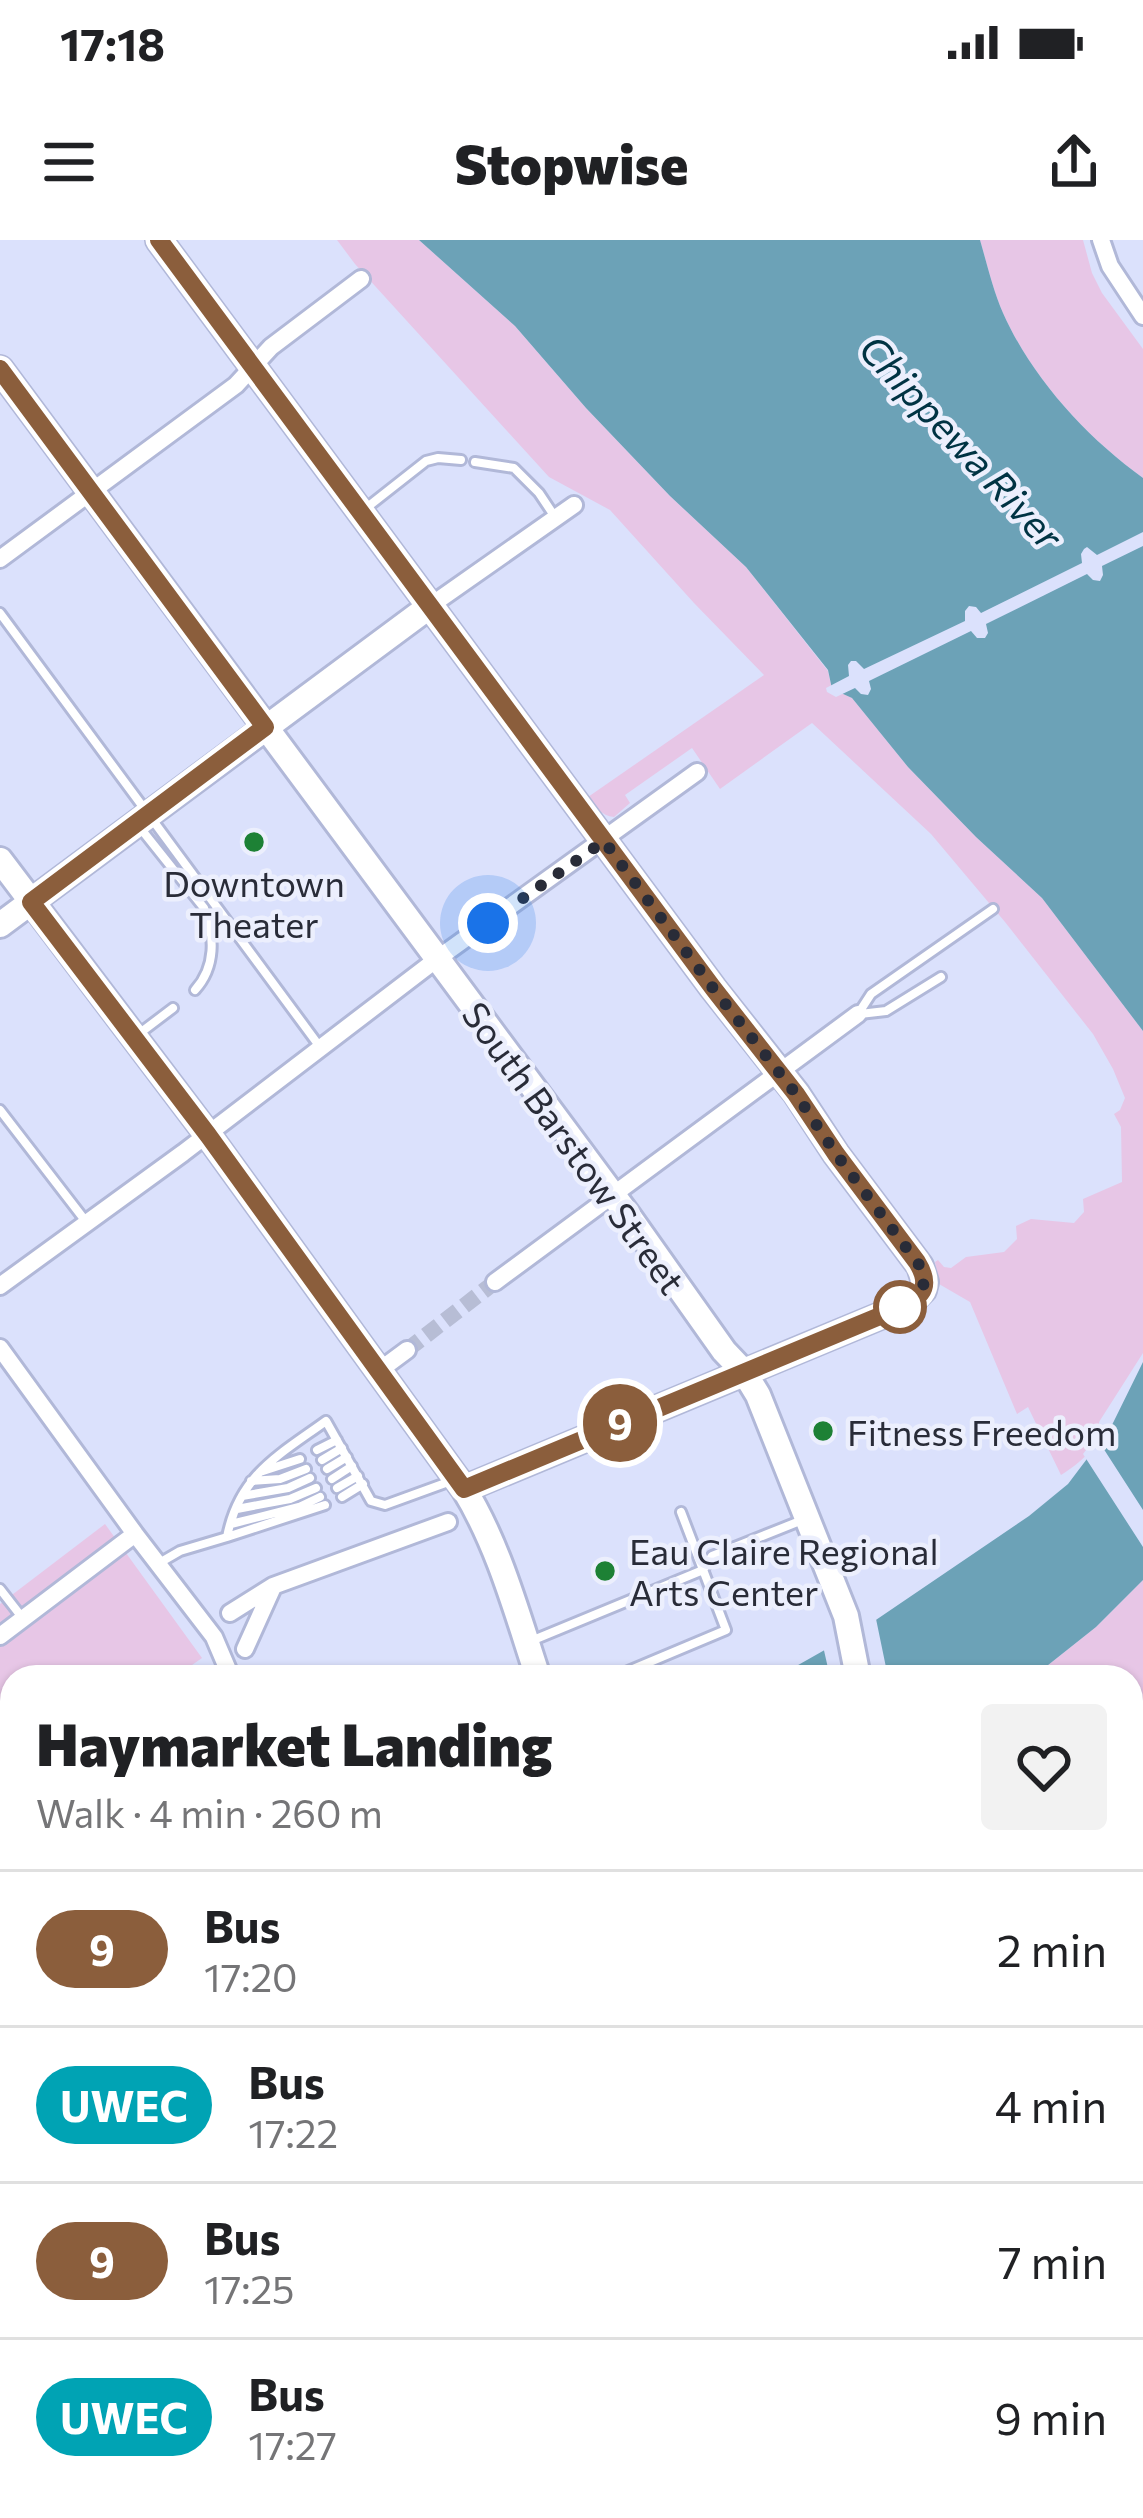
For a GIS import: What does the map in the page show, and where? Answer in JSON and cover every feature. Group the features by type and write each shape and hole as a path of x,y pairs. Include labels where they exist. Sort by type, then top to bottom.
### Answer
{"street":[{"path":"160,240 924,1275 923,1290 909,1304 461,1483"},
{"path":"1101,240 1118,280 1143,316"},
{"path":"0,559 236,385 272,346 362,279"},
{"name":"South Barstow Street","path":"0,369 724,1352 744,1372 758,1395 846,1616 855,1665"},
{"path":"0,925 574,505"},
{"path":"0,1286 208,1135 437,959 697,772"},
{"path":"0,860 208,1135 461,1483 477,1509 534,1665"},
{"path":"495,1282 858,1014"},
{"path":"0,1348 214,1637 226,1665"},
{"path":"380,1370 407,1350"},
{"path":"230,1613 273,1586 448,1522"},
{"path":"0,1636 135,1534"},
{"path":"245,1649 273,1586"}],"lane":[{"path":"361,512 426,461 461,460"},
{"path":"475,462 514,468 556,518"},
{"path":"0,613 204,908 210,962 195,990"},
{"path":"142,819 321,1048"},
{"path":"858,1014 871,994 993,910"},
{"path":"858,1014 886,1011 941,977"},
{"path":"134,1038 173,1008"},
{"path":"0,1110 88,1224"},
{"path":"227,1537 249,1481 326,1421 371,1501 385,1505 461,1483"},
{"path":"317,1450 350,1462"},
{"path":"259,1472 300,1459"},
{"path":"325,1464 350,1462"},
{"path":"350,1462 337,1488 350,1462"},
{"path":"241,1496 288,1488 308,1473 249,1481"},
{"path":"235,1509 320,1496"},
{"path":"230,1524 299,1507 320,1496"},
{"path":"158,1563 320,1496"},
{"path":"643,1665 726,1630 680,1512"},
{"path":"526,1642 703,1570 712,1556 807,1518"},
{"path":"0,1589 22,1619"}],"shaded area":[{"path":"337,240 419,240 515,326 670,496 746,567 828,671 832,689 852,698 908,767 1042,898 1143,1031 1143,1353 1099,1422 1093,1447 1061,1475 1028,1407 1017,1414 970,1302 939,1284 935,1262 951,1268 966,1257 1004,1252 1017,1239 1016,1226 1031,1219 1074,1223 1084,1212 1083,1199 1122,1182 1121,1127 1114,1114 1125,1098 1093,1034 931,834 812,723 720,789 692,748 625,795 630,803 614,817 596,807 588,797 764,675 610,510 549,477"},
{"path":"980,240 1083,240 1102,293 1143,349 1143,478 1081,425 1029,360 999,304"},
{"path":"105,1524 202,1658 192,1665 0,1665 0,1604"},
{"path":"1143,1580 1143,1665 1048,1665 1096,1627"}],"water":[{"name":"Chippewa River","path":"419,240 980,240 999,304 1029,360 1081,425 1143,478 1143,1031 1042,898 908,767 852,698 832,689 828,670 746,567 670,496 515,326"},
{"path":"1143,1362 1143,1580 1096,1627 1048,1665 798,1665 867,1626 1029,1516 1068,1484 1111,1427"}],"pier":[{"path":"1143,532 1143,546 1102,566 1100,581 1087,574 986,624 985,638 971,631 869,681 868,695 855,688 836,697 827,692 826,688 849,676 851,661 864,669 965,621 969,606 981,613 1082,563 1081,554 1087,547 1097,555"},
{"path":"1096,1437 1143,1510 1143,1547 1083,1454"},
{"path":"875,1614 886,1665 827,1665 823,1646"}],"tunnel":[{"path":"407,1350 495,1282"}],"bus line":[{"name":"9","path":"0,369 265,727 31,902 208,1135 464,1489 916,1299 925,1282 917,1262 159,240"}],"place":[{"name":"Downtown Theater","path":"254,842"},
{"name":"Fitness Freedom","path":"823,1431"},
{"name":"Eau Claire Regional Arts Center","path":"605,1571"}],"route":[{"path":"488,923 604,841 920,1266 923,1290 909,1304 892,1311 900,1307"}]}
